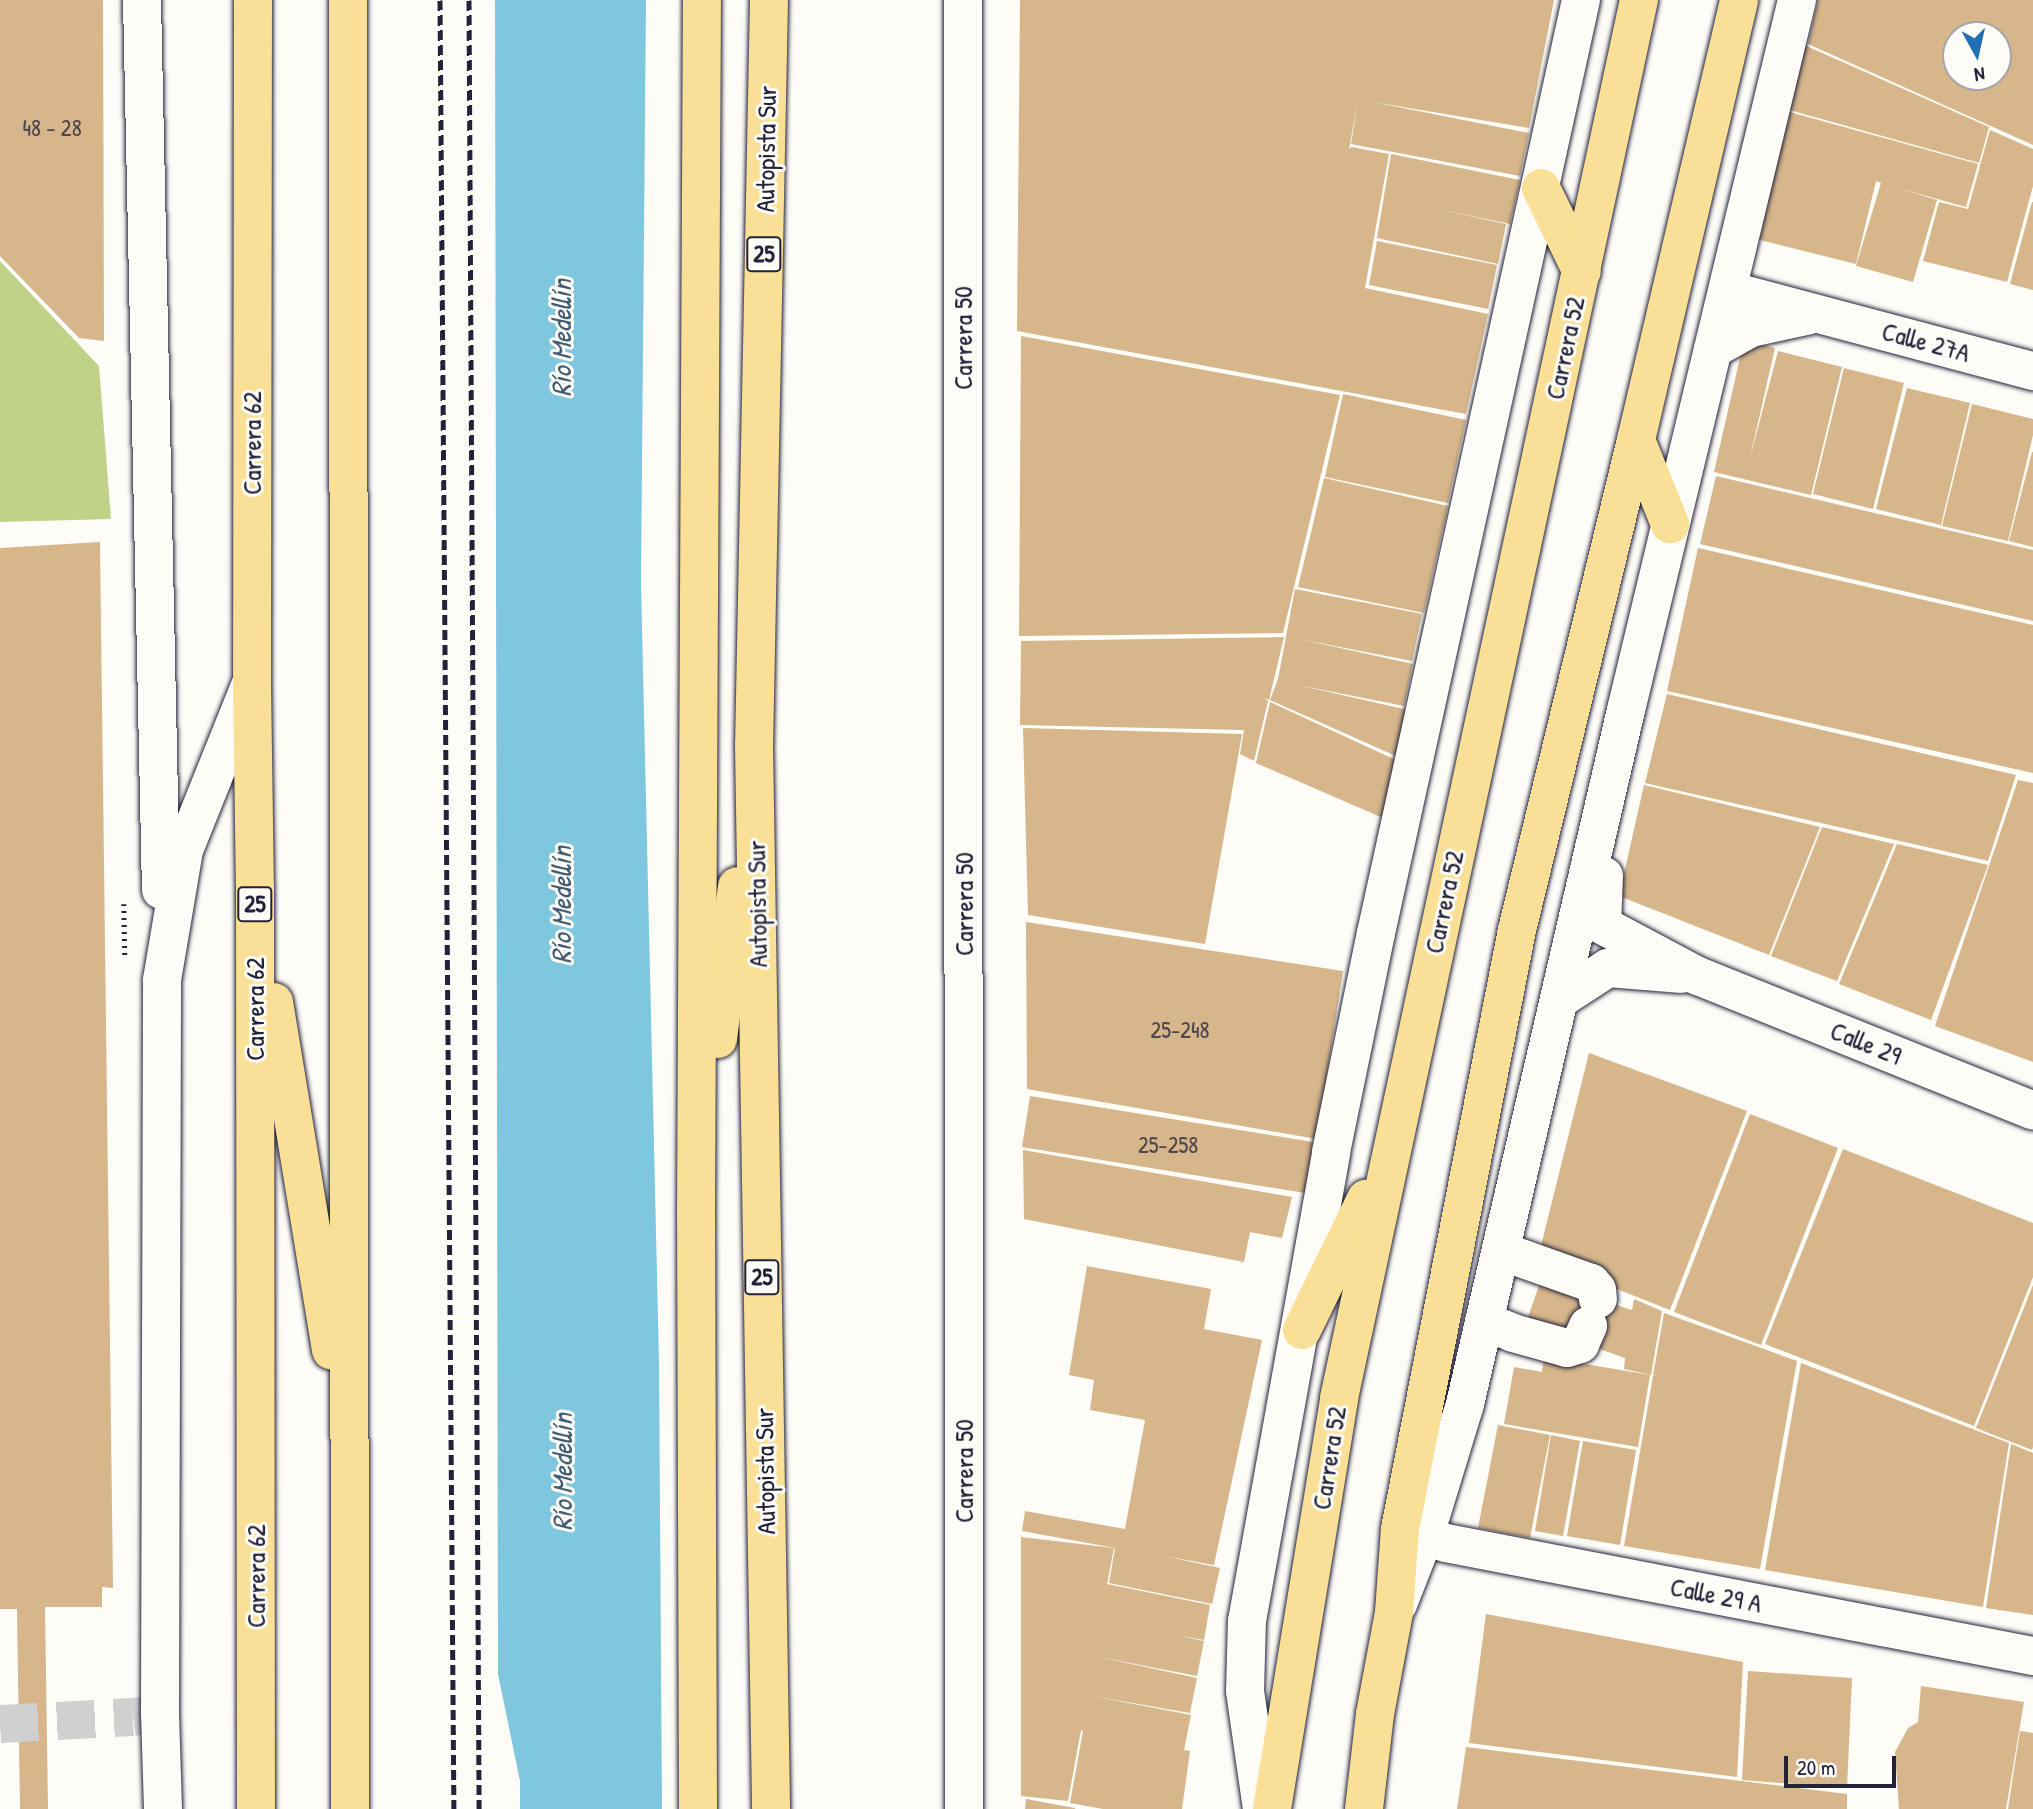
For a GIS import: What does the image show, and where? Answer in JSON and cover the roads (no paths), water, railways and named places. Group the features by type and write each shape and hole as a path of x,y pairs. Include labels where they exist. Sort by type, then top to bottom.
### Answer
{"main road":[{"name":"Carrera 62","path":"253,0 252,681 255,886 256,1809"},
{"path":"348,0 350,1809"},
{"path":"698,1809 696,1214 702,0"},
{"name":"Autopista Sur","path":"769,0 754,745 771,1809"},
{"name":"Carrera 52","path":"1272,1809 1339,1398 1639,0"},
{"path":"1364,1809 1375,1714 1394,1612 1413,1532 1517,930 1739,0"},
{"path":"1541,188 1582,272"},
{"path":"1636,440 1670,524"},
{"path":"696,1214 754,745"},
{"path":"255,886 350,1466"},
{"path":"1302,1330 1391,1150"},
{"path":"1375,1714 1381,1809"}],"street":[{"path":"142,0 162,980 160,1713 163,1809"},
{"name":"Carrera 50","path":"963,0 964,1809"},
{"name":"Carrera 52","path":"1262,1809 1245,1690 1247,1620 1302,1330 1331,1152 1376,933 1581,0"},
{"path":"1413,1532 1465,1404 1670,524 1797,0"},
{"name":"Calle 27A","path":"1728,290 2033,371"},
{"name":"Calle 27A","path":"1713,349 1751,328 1819,313"},
{"path":"162,980 184,850 252,681"},
{"name":"Calle 29","path":"1594,850 1606,880 1602,925 1698,976 2033,1111"},
{"name":"Calle 29","path":"1560,999 1608,968 1698,976"},
{"path":"1484,1321 1513,1334 1567,1348 1580,1344 1593,1312 1597,1290 1591,1283 1501,1251"},
{"name":"Calle 29 A","path":"1413,1532 1446,1543 2033,1656"}],"water":[{"name":"Río Medellín","path":"495,0 646,0 641,583 659,1362 662,1809 520,1809 520,1781 498,1674"}],"tunnel":[{"path":"0,1724 133,1717 160,1713"}],"railway":[{"path":"440,0 454,1809"},
{"path":"469,0 479,1809"}]}
